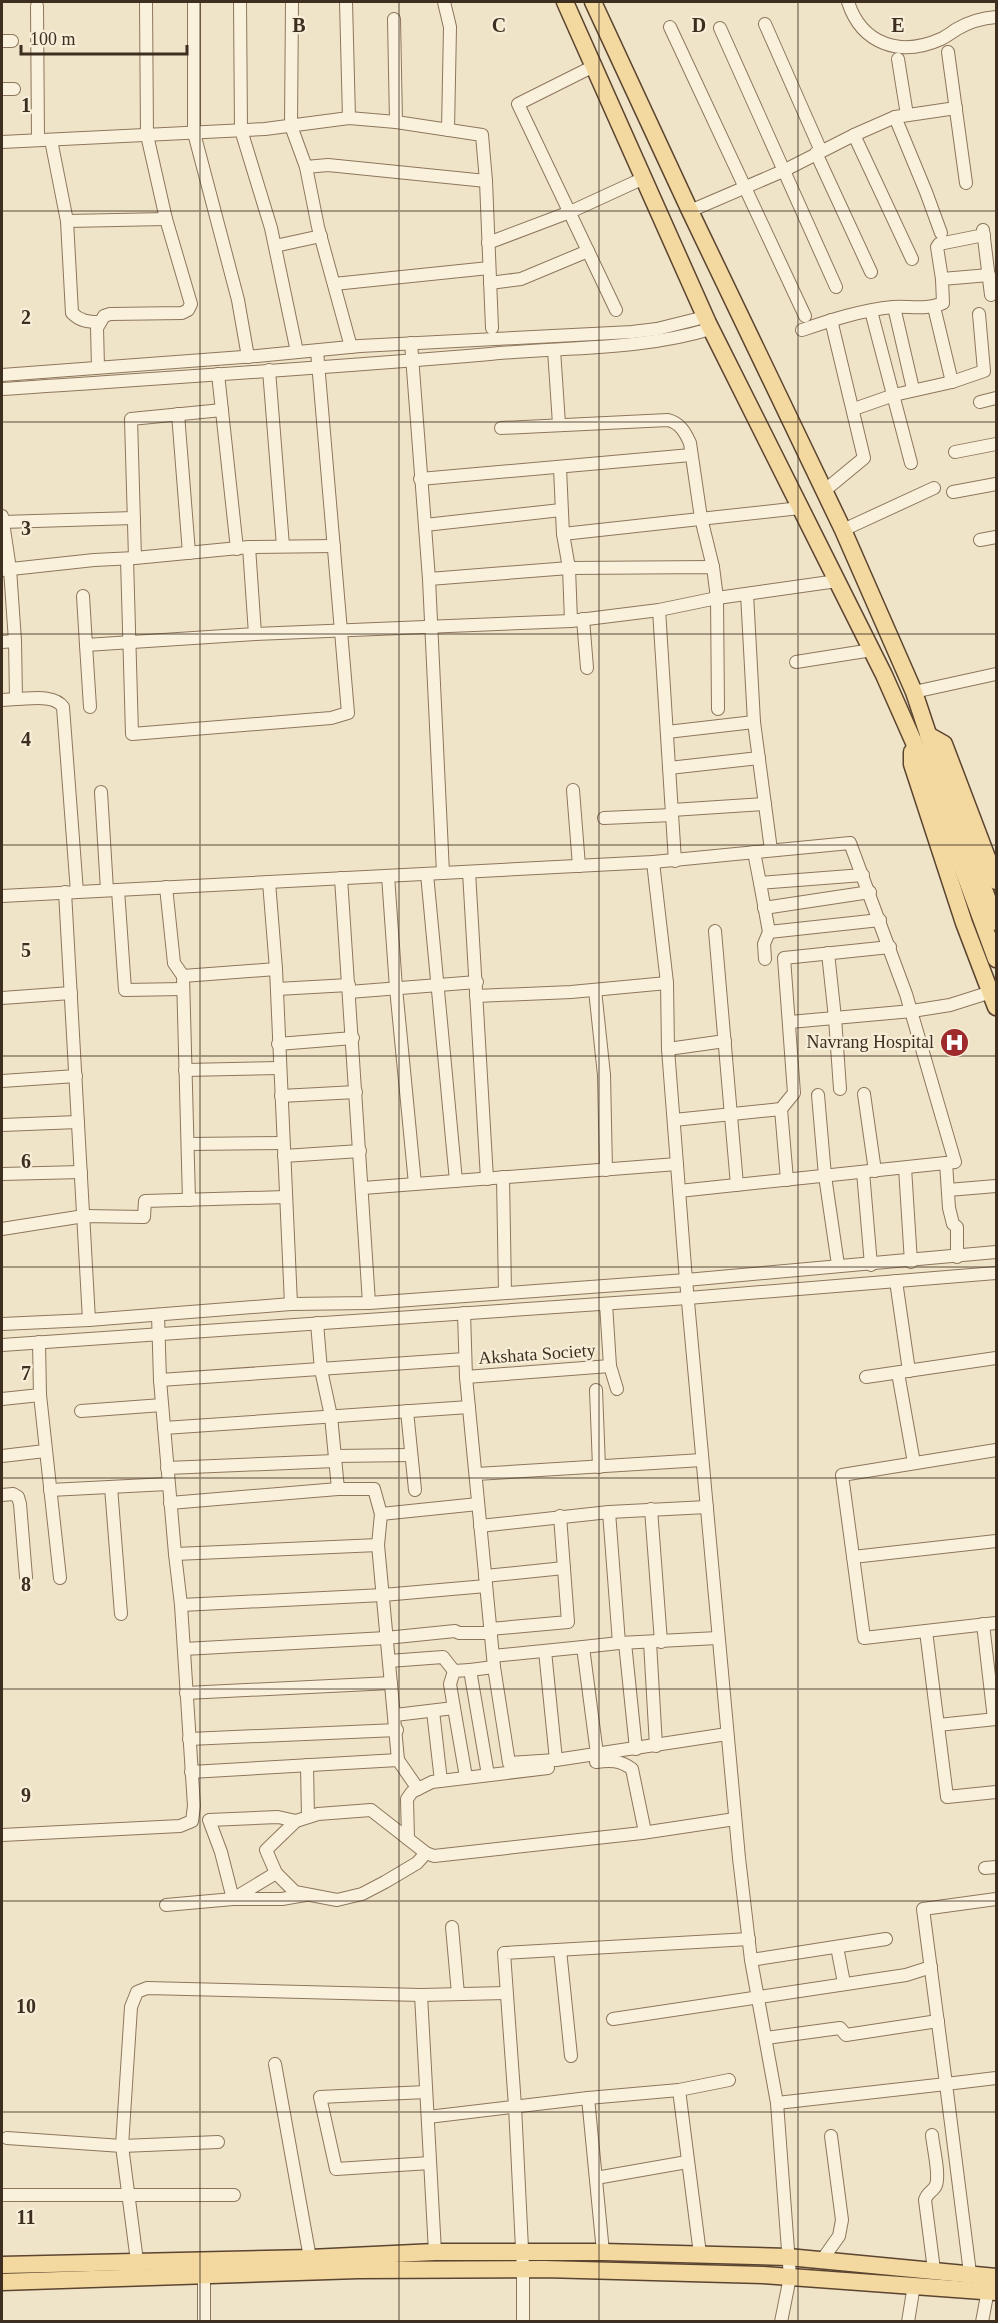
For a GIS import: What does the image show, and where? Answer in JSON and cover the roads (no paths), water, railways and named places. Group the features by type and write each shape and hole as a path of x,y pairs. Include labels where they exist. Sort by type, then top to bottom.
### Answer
{"main road":[{"path":"565,2 708,323 872,651 920,738 996,922"},
{"path":"593,2 843,530 914,692 920,738 912,764 964,923 994,1000"},
{"path":"920,738 944,744 996,881"},
{"path":"933,770 996,959"},
{"path":"308,2265 435,2252 700,2254 822,2259 970,2273 994,2286"},
{"path":"2,2265 138,2269 308,2265 523,2269 790,2277 914,2285 994,2286"},
{"path":"2,2282 138,2269"}],"street":[{"path":"98,367 99,322 104,316 182,313 188,310 190,304 166,219 147,135 146,2"},
{"path":"194,2 194,133 238,300 248,357"},
{"path":"240,2 241,130 271,228 297,352"},
{"path":"292,2 291,126 306,166 321,236 351,347"},
{"path":"346,2 349,118"},
{"path":"444,2 450,27 448,130"},
{"path":"848,2 852,13 873,39 891,47 903,48 928,44 942,39 959,27 996,17"},
{"path":"37,6 45,140 68,221 72,313 78,319 99,322"},
{"path":"394,19 396,122"},
{"path":"765,24 871,272"},
{"path":"670,27 805,316"},
{"path":"720,28 836,287"},
{"path":"948,51 966,183"},
{"path":"898,59 901,116 941,233"},
{"path":"594,66 518,104 616,310"},
{"path":"690,211 783,171 854,135 901,116 956,108"},
{"path":"2,142 241,130 349,118 396,122 482,135 492,328"},
{"path":"854,135 912,259"},
{"path":"306,166 328,165 486,181"},
{"path":"488,243 570,212 644,178"},
{"path":"68,221 166,219"},
{"path":"802,330 831,320 871,311 894,307 934,307 944,303 937,247 939,244 984,232 991,294"},
{"path":"275,246 321,236"},
{"path":"490,283 521,279 588,251"},
{"path":"334,284 489,268"},
{"path":"942,279 988,275"},
{"path":"894,307 913,389"},
{"path":"934,307 952,382"},
{"path":"871,311 911,463"},
{"path":"854,410 913,389 952,382 984,371 979,314"},
{"path":"824,491 864,458 831,320"},
{"path":"2,375 351,347 632,332 708,323"},
{"path":"2,389 412,362 554,350 681,338 708,323"},
{"path":"411,344 429,579 443,873"},
{"path":"554,350 559,424"},
{"path":"222,410 131,419 134,518 130,641 132,734 331,718 348,713 317,351"},
{"path":"269,370 283,546"},
{"path":"218,374 255,634"},
{"path":"980,402 996,398"},
{"path":"178,414 189,553"},
{"path":"501,428 668,420 676,422 685,433 713,567 717,598 718,709"},
{"path":"955,452 996,444"},
{"path":"420,479 691,455"},
{"path":"560,468 563,534 587,668"},
{"path":"953,492 996,484"},
{"path":"843,530 934,488"},
{"path":"563,534 800,508"},
{"path":"425,525 561,510"},
{"path":"2,516 15,641 16,699"},
{"path":"2,522 134,518"},
{"path":"980,540 996,537"},
{"path":"6,570 94,560 243,548 334,546"},
{"path":"429,579 569,568 713,567"},
{"path":"86,645 255,634 577,620 659,610 717,598 837,581"},
{"path":"747,594 754,722 771,850"},
{"path":"83,596 90,707"},
{"path":"659,610 675,861"},
{"path":"2,642 15,641"},
{"path":"796,662 872,651"},
{"path":"914,692 996,674"},
{"path":"2,700 51,699 59,702 63,707 71,892 71,993 89,1320"},
{"path":"667,732 754,722"},
{"path":"669,768 759,758"},
{"path":"573,790 579,866"},
{"path":"101,792 125,990 276,969"},
{"path":"604,818 765,804"},
{"path":"2,896 675,861 850,843 912,1011 955,1162 679,1191"},
{"path":"754,852 769,932 764,944 765,959"},
{"path":"653,862 667,983 668,1048 686,1280 735,1819 751,1960 777,2103 790,2277 780,2322"},
{"path":"469,872 487,1179"},
{"path":"427,874 456,1181"},
{"path":"760,884 863,875"},
{"path":"388,876 396,988 416,1184"},
{"path":"341,878 369,1303"},
{"path":"269,882 276,969 291,1304"},
{"path":"165,887 174,963 182,982 189,1200"},
{"path":"764,908 870,892"},
{"path":"769,932 880,920"},
{"path":"715,931 737,1185"},
{"path":"787,1180 781,1109 794,1093 784,957 890,947"},
{"path":"828,953 840,1089"},
{"path":"277,989 396,988 477,982"},
{"path":"476,996 595,990 667,983"},
{"path":"595,990 604,1075 606,1170"},
{"path":"2,998 71,993"},
{"path":"790,1022 912,1011 994,1000"},
{"path":"278,1044 353,1038"},
{"path":"668,1048 725,1041"},
{"path":"185,1070 279,1068"},
{"path":"2,1081 76,1076"},
{"path":"281,1096 356,1092"},
{"path":"864,1094 869,1171 871,1265"},
{"path":"818,1095 825,1176 838,1265"},
{"path":"674,1120 781,1109"},
{"path":"2,1125 78,1122"},
{"path":"188,1144 283,1143"},
{"path":"284,1156 360,1151"},
{"path":"946,1163 953,1224 957,1227 957,1257"},
{"path":"363,1188 677,1164"},
{"path":"905,1168 911,1262"},
{"path":"2,1174 81,1172"},
{"path":"503,1178 505,1292"},
{"path":"948,1190 996,1186"},
{"path":"2,1229 84,1216 144,1217 145,1201 286,1197"},
{"path":"2,1324 89,1320 291,1304 369,1303 686,1280 838,1265 911,1262 996,1252"},
{"path":"2,1345 606,1304 996,1273"},
{"path":"897,1281 903,1372 914,1463"},
{"path":"606,1304 610,1366 617,1389"},
{"path":"464,1313 466,1377 493,1662 509,1762 556,1760 727,1734"},
{"path":"2,1835 180,1826 192,1821 194,1806 184,1649 168,1484 160,1380 158,1315"},
{"path":"317,1323 321,1370 331,1416 338,1489"},
{"path":"39,1342 40,1395 60,1578"},
{"path":"866,1377 996,1358"},
{"path":"160,1380 465,1359"},
{"name":"Akshata Society","path":"466,1377 610,1366"},
{"path":"596,1390 599,1467"},
{"path":"2,1399 40,1395"},
{"path":"81,1411 162,1405"},
{"path":"164,1428 469,1407"},
{"path":"407,1411 415,1490"},
{"path":"996,1450 842,1475 864,1638 996,1623"},
{"path":"2,1456 45,1451"},
{"path":"167,1468 411,1455"},
{"path":"476,1474 702,1460"},
{"path":"50,1490 168,1484"},
{"path":"111,1487 121,1614"},
{"path":"170,1503 338,1489 374,1489 381,1514 378,1545 398,1760 418,1789"},
{"path":"2,1495 14,1494 18,1497 26,1577"},
{"path":"381,1514 478,1504"},
{"path":"480,1526 560,1516 707,1507"},
{"path":"651,1509 656,1746"},
{"path":"609,1512 622,1643 636,1749"},
{"path":"184,1649 387,1638 455,1631 459,1634 568,1622 560,1516"},
{"path":"853,1557 996,1541"},
{"path":"175,1554 378,1545"},
{"path":"181,1605 382,1595 564,1568"},
{"path":"938,1725 995,1719 983,1624"},
{"path":"926,1631 947,1797 996,1792"},
{"path":"453,1671 470,1670 493,1662 545,1651 622,1643 718,1638"},
{"path":"583,1647 597,1754"},
{"path":"545,1651 556,1760"},
{"path":"389,1661 443,1657 453,1671 450,1684 466,1778"},
{"path":"470,1670 488,1775"},
{"path":"186,1693 391,1683"},
{"path":"395,1715 454,1708"},
{"path":"433,1711 441,1781"},
{"path":"189,1739 397,1730"},
{"path":"191,1772 398,1760"},
{"path":"408,1839 407,1799 412,1792 432,1782 611,1760 624,1763 632,1769 645,1832"},
{"path":"307,1765 302,1819 266,1850 276,1874 295,1892 337,1900 362,1894 417,1863 426,1853"},
{"path":"194,1806 209,1820 221,1852 233,1899"},
{"path":"209,1820 278,1817 302,1819 318,1814 371,1810 426,1853 434,1856 645,1832 735,1819"},
{"path":"233,1899 276,1874"},
{"path":"166,1905 233,1899 282,1899 306,1895"},
{"path":"970,2273 923,1909 996,1899"},
{"path":"452,1927 458,1994"},
{"path":"523,2322 523,2269 515,2106 504,1953 749,1939"},
{"path":"751,1960 886,1939"},
{"path":"837,1947 844,1983"},
{"path":"560,1950 571,2056"},
{"path":"613,2019 906,1975 931,1967"},
{"path":"138,2269 122,2146 130,2007 137,1992 147,1988 421,1995 506,1993"},
{"path":"421,1995 435,2252"},
{"path":"766,2038 840,2028 846,2035 938,2022"},
{"path":"275,2064 308,2265"},
{"path":"777,2103 996,2078"},
{"path":"428,2117 679,2090 729,2080"},
{"path":"679,2090 700,2254"},
{"path":"426,2092 320,2097 336,2169 430,2163"},
{"path":"588,2098 603,2252"},
{"path":"932,2135 938,2181 935,2189 927,2194 925,2200 934,2270"},
{"path":"822,2259 839,2236 842,2220 831,2136"},
{"path":"7,2138 122,2146 218,2142"},
{"path":"596,2178 687,2162"},
{"path":"2,2195 234,2195"},
{"path":"204,2267 204,2322"},
{"path":"908,2322 914,2285"},
{"path":"981,2322 994,2286"}],"place":[{"name":"Navrang Hospital","path":"955,1042"}]}
